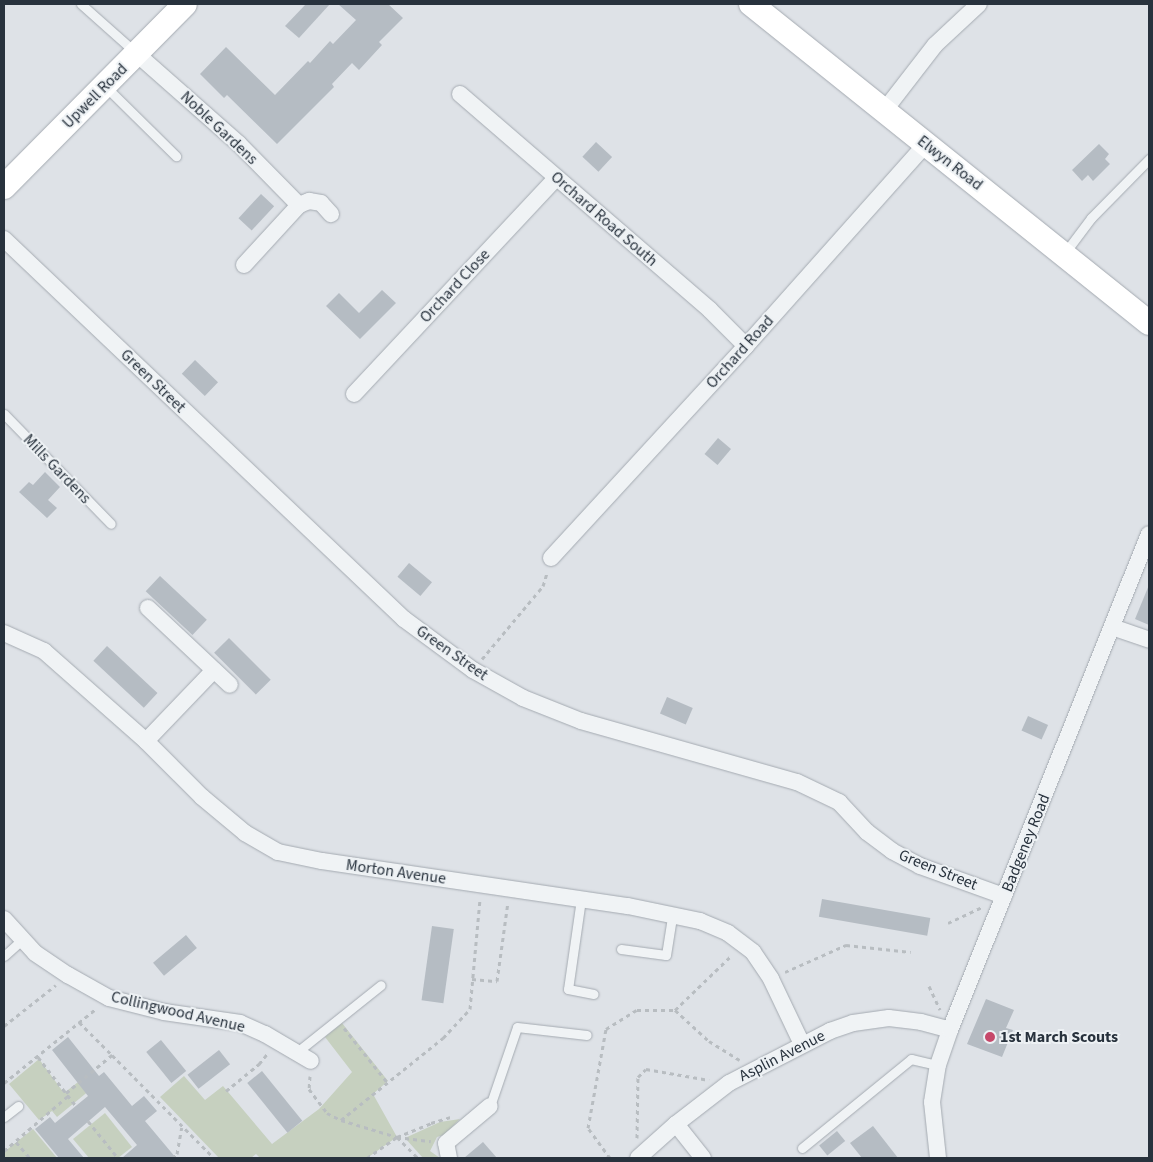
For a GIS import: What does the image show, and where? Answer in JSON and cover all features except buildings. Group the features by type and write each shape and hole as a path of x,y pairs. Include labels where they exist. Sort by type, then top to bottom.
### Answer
{"street":[{"name":"Upwell Road","path":"4,187 185,4"},
{"name":"Elwyn Road","path":"750,4 1149,323"},
{"path":"884,111 935,45 979,4"},
{"name":"Noble Gardens","path":"137,54 239,144 299,205"},
{"name":"Orchard Road South","path":"460,94 710,310 746,346"},
{"name":"Orchard Road","path":"551,558 746,346 926,144"},
{"name":"Orchard Close","path":"354,394 556,178"},
{"path":"244,265 299,205 309,201 321,203 331,214"},
{"name":"Green Street","path":"4,239 404,619 473,670 523,698 581,721 797,782 839,802 868,832 892,852 920,866 1004,896"},
{"name":"Badgeney Road","path":"938,1158 932,1102 938,1065 950,1030 1149,534"},
{"path":"148,608 230,685"},
{"path":"1112,627 1149,640"},
{"name":"Morton Avenue","path":"4,633 44,651 146,741 202,797 238,827 278,852 322,861 581,899 700,921 728,933 753,952 770,978 802,1044"},
{"path":"146,741 214,670"},
{"name":"Collingwood Avenue","path":"4,919 34,953 109,998 164,1012 240,1023 304,1056"},
{"name":"Asplin Avenue","path":"638,1158 676,1124 729,1083 802,1044 853,1023 889,1018 921,1022 950,1030"},
{"path":"448,1151 490,1106"},
{"path":"676,1124 703,1158"}],"lane":[{"path":"81,4 137,54"},
{"path":"105,86 176,156"},
{"path":"1063,254 1091,218 1149,159"},
{"name":"Mills Gardens","path":"4,414 111,524"},
{"path":"581,899 568,989 594,994"},
{"path":"621,949 666,955 672,916"},
{"path":"4,956 22,940"},
{"path":"304,1056 338,1020 382,985"},
{"path":"490,1106 517,1027 586,1035"},
{"path":"802,1148 910,1059 938,1065"},
{"path":"4,1118 18,1106"}],"path":[{"path":"473,670 543,586 551,558"},
{"path":"341,1120 443,1038 470,1009 481,884"},
{"path":"472,979 497,981 509,888"},
{"path":"948,923 1004,896"},
{"path":"675,1010 742,944"},
{"path":"770,978 846,945 911,952"},
{"path":"4,1026 68,975"},
{"path":"4,1083 109,998"},
{"path":"610,1158 588,1128 606,1029 637,1010 675,1010 709,1041 754,1070"},
{"path":"338,1020 387,1082"},
{"path":"79,1022 214,1158"},
{"path":"226,1091 260,1064 275,1040"},
{"path":"4,1151 112,1055"},
{"path":"304,1056 309,1089 327,1113 341,1120 448,1151"},
{"path":"38,1057 76,1106"},
{"path":"637,1140 638,1077 646,1069 729,1083"},
{"path":"367,1158 397,1137 431,1122 456,1116"},
{"path":"88,1121 118,1158"},
{"path":"172,1158 177,1154 182,1127"},
{"path":"397,1137 418,1158"},
{"path":"16,1142 30,1158"}],"green space":[{"path":"342,1023 388,1081 373,1094 397,1137 367,1158 260,1158 256,1154 251,1158 219,1158 160,1097 184,1076 205,1100 223,1086 272,1144 319,1109 352,1072 325,1037"},
{"path":"39,1059 64,1093 82,1079 90,1090 57,1117 52,1111 39,1120 9,1084"},
{"path":"105,1113 132,1147 118,1158 89,1158 73,1139"},
{"path":"460,1119 444,1135 437,1137 430,1151 440,1158 423,1158 405,1138 440,1122"},
{"path":"33,1129 57,1158 4,1158 4,1152"}],"place":[{"name":"1st March Scouts","path":"990,1037"}]}
